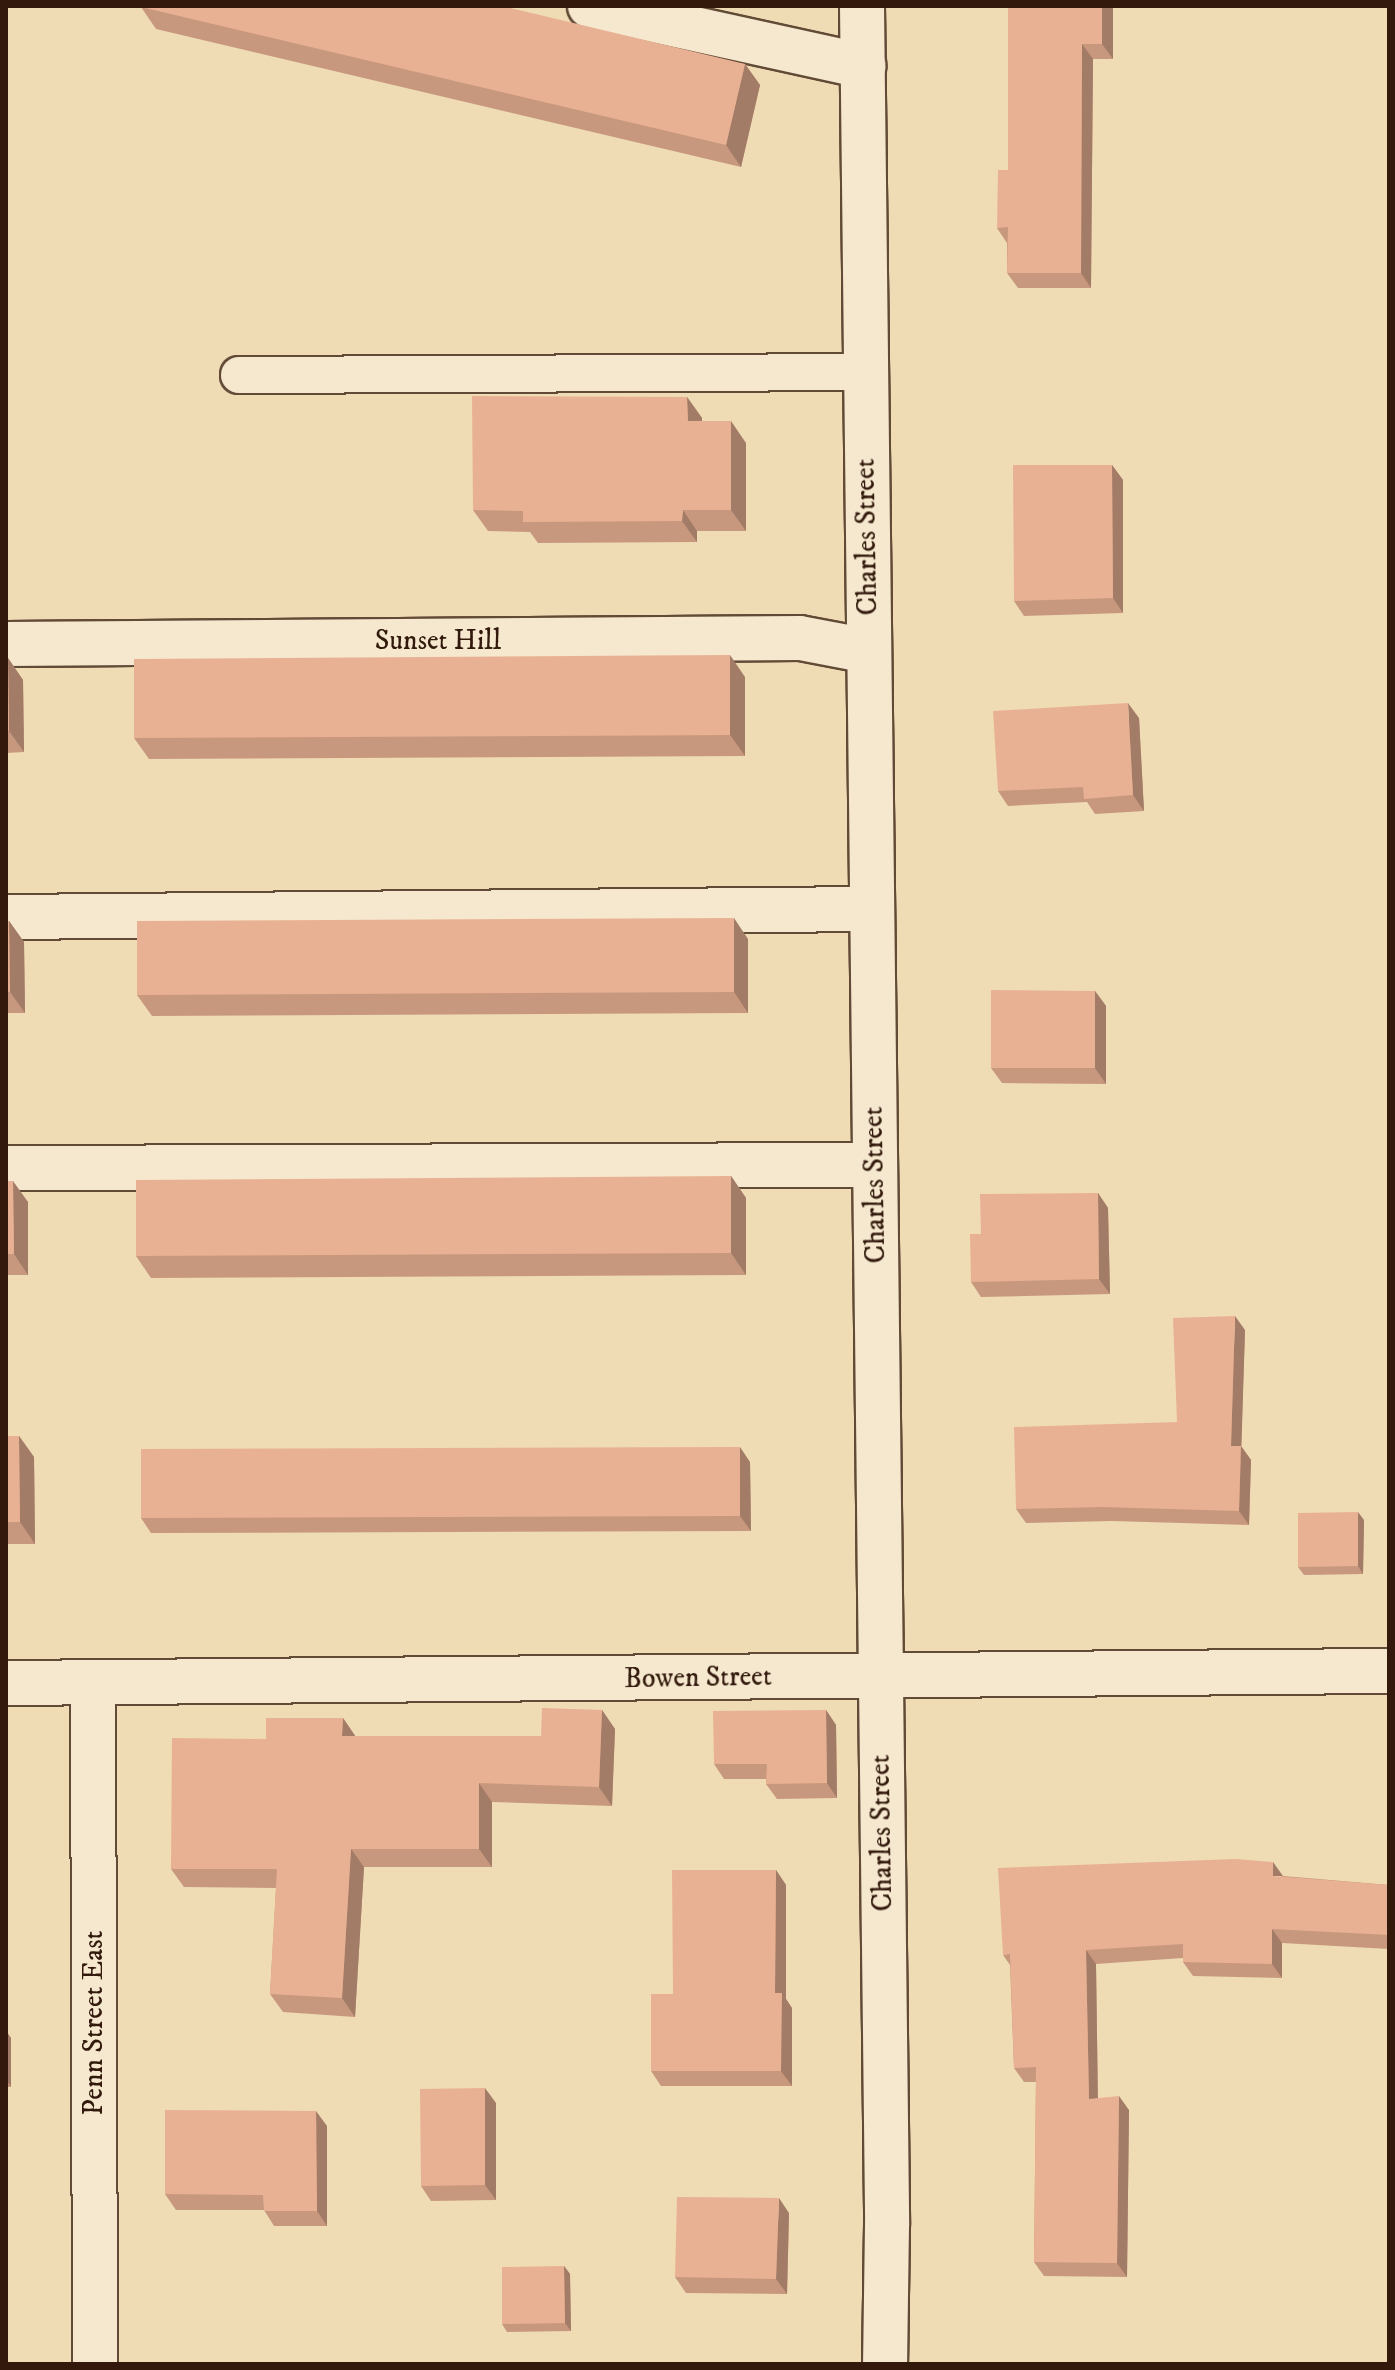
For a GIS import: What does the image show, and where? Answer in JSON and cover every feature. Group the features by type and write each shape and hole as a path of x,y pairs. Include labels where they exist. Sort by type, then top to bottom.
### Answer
{"street":[{"path":"590,6 863,66"},
{"name":"Charles Street","path":"862,6 887,2225 885,2364"},
{"name":"Sunset Hill","path":"6,644 800,638 868,651"},
{"path":"6,917 872,909"},
{"path":"6,1168 875,1165"},
{"name":"Bowen Street","path":"6,1683 1389,1671"},
{"name":"Penn Street East","path":"93,1683 95,2364"}],"lane":[{"path":"239,375 866,372"}],"building":[{"path":"141,6 502,6 745,64 726,145"},
{"path":"1008,6 1102,6 1102,44 1082,44 1081,273 1007,273 1008,227 997,228 998,170 1008,170"},
{"path":"472,396 687,397 688,421 731,421 731,510 683,510 682,521 523,522 523,511 473,510"},
{"path":"1013,465 1112,465 1113,598 1014,601"},
{"path":"730,655 730,735 134,738 134,659"},
{"path":"8,658 9,731 6,731"},
{"path":"1128,703 1133,795 1084,799 1083,787 998,791 993,711"},
{"path":"734,918 734,992 137,995 137,921"},
{"path":"6,921 9,921 10,992 6,992"},
{"path":"991,990 1095,991 1095,1068 991,1068"},
{"path":"731,1176 731,1253 136,1256 136,1180"},
{"path":"6,1181 13,1181 14,1254 6,1254"},
{"path":"1098,1193 1099,1279 971,1282 970,1234 981,1234 980,1194"},
{"path":"1235,1316 1231,1446 1241,1446 1239,1511 1102,1507 1016,1509 1014,1427 1177,1422 1173,1318"},
{"path":"6,1436 19,1436 20,1522 6,1522"},
{"path":"740,1447 740,1516 141,1518 141,1449"},
{"path":"1358,1512 1358,1566 1298,1567 1298,1513"},
{"path":"542,1708 602,1710 599,1787 479,1783 479,1849 351,1849 342,1998 270,1994 277,1869 171,1869 172,1738 266,1739 266,1718 343,1718 342,1736 541,1736"},
{"path":"826,1710 827,1783 766,1784 767,1764 714,1764 713,1711"},
{"path":"1236,1859 1273,1862 1273,1876 1389,1885 1389,1935 1272,1929 1272,1964 1183,1962 1183,1944 1086,1950 1089,2099 1119,2096 1117,2263 1034,2262 1036,2067 1014,2068 1010,1954 1003,1955 998,1868"},
{"path":"672,1870 776,1870 775,1993 782,1993 781,2071 651,2071 651,1994 673,1994"},
{"path":"485,2088 485,2185 421,2186 420,2089"},
{"path":"165,2110 316,2111 317,2211 264,2211 263,2195 165,2194"},
{"path":"677,2197 779,2198 776,2279 675,2277"},
{"path":"564,2266 565,2323 502,2324 502,2267"}]}
